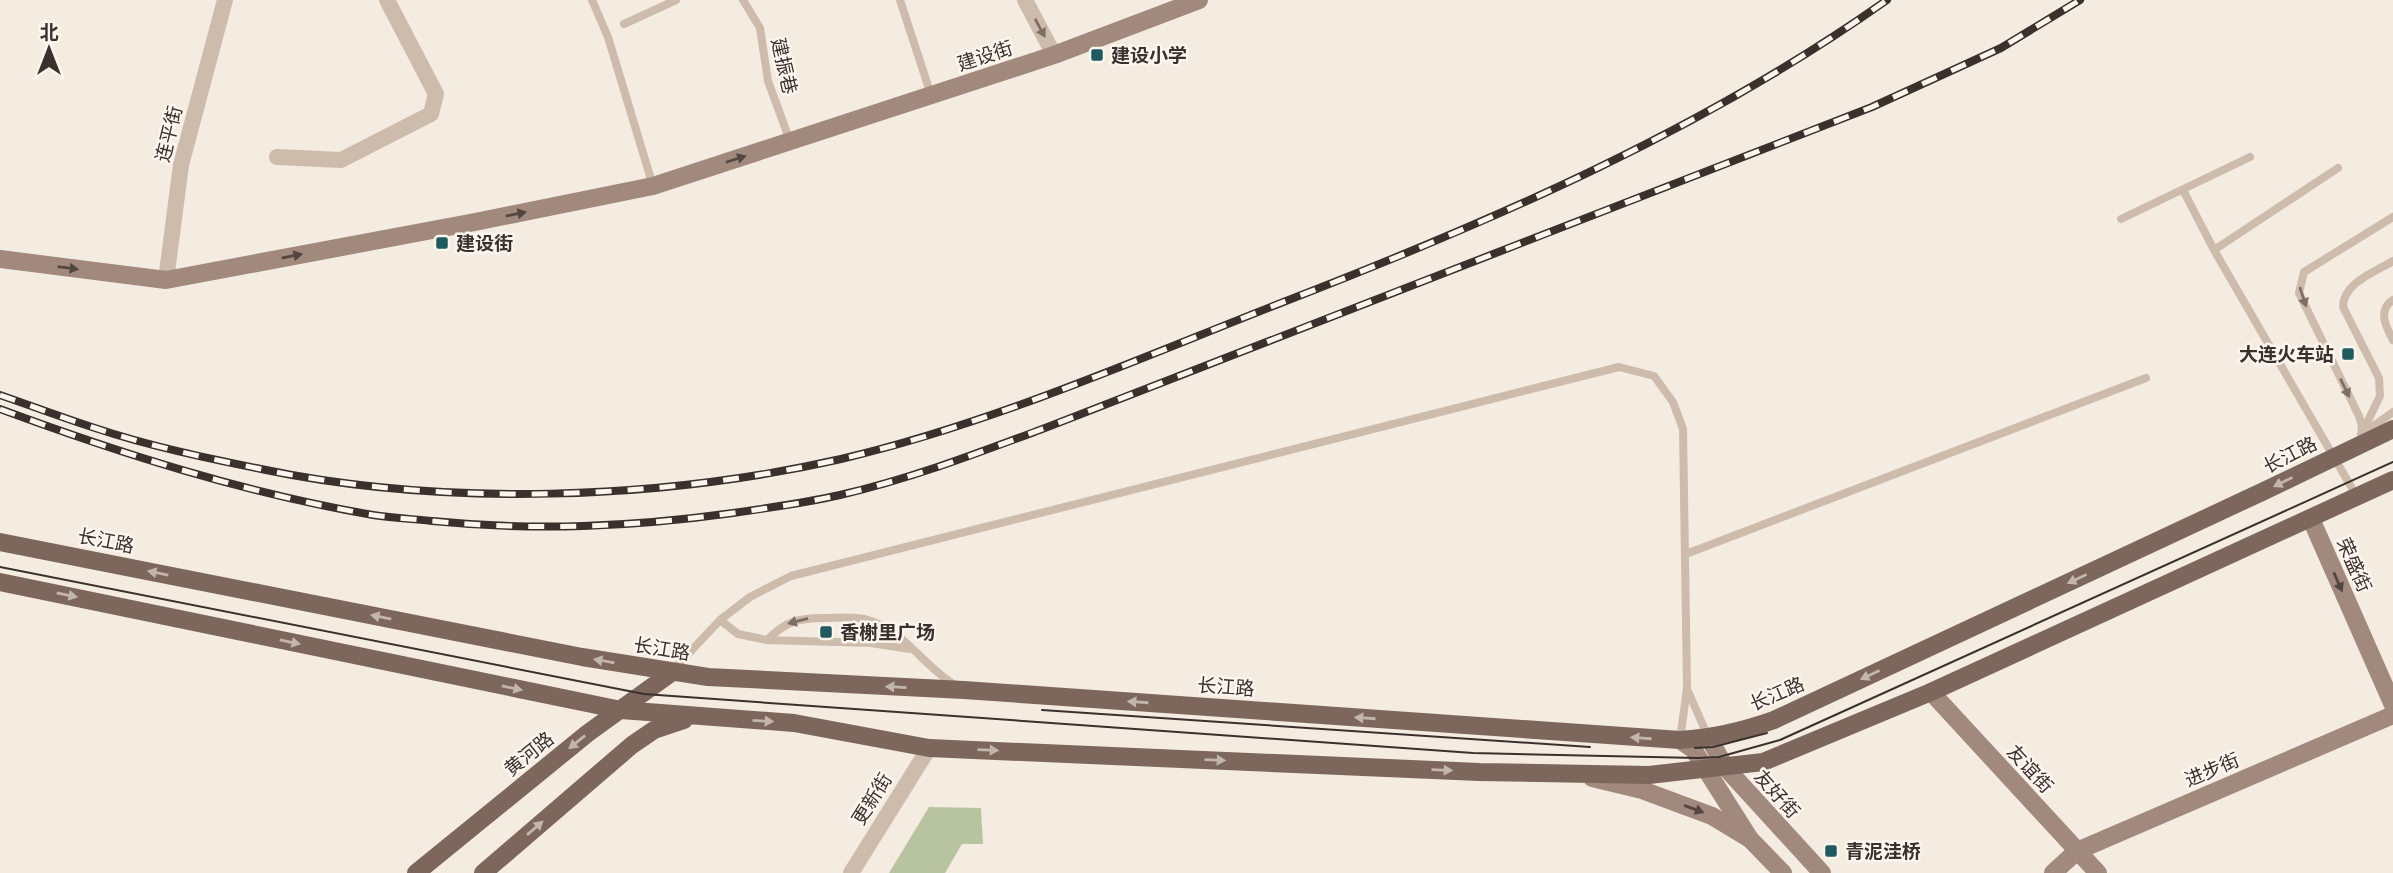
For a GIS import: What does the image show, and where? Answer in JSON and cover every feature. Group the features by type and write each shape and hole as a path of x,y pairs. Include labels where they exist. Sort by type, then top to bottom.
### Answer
{"main road":[{"name":"长江路","path":"0,542 671,673 964,690 1680,740 1709,738 1748,730 1774,720 2393,429"},
{"path":"0,582 621,710 794,723 929,748 1581,775 1649,775 1763,762 1931,692 2393,480"},
{"name":"黄河路","path":"416,873 588,733 671,673"},
{"path":"483,873 632,744 654,730 694,717"}],"street":[{"name":"连平街","path":"166,280 181,165 225,0"},
{"path":"276,157 341,160 431,114 436,94 387,0"},
{"path":"1025,0 1054,55"},
{"name":"建设街","path":"0,259 166,280 653,186 1054,55 1199,0"},
{"name":"荣盛街","path":"2311,519 2393,705"},
{"name":"友谊街","path":"1931,692 2098,873"},
{"name":"进步街","path":"2053,873 2077,851 2393,715"},
{"name":"友好街","path":"1709,738 1725,767 1822,873"},
{"path":"1680,740 1693,749 1750,839 1783,873"},
{"name":"更新街","path":"851,873 929,748"},
{"path":"1581,775 1642,790 1712,816 1750,839"}],"lane":[{"path":"592,0 608,37 653,186"},
{"path":"624,24 676,0"},
{"name":"建振巷","path":"743,0 760,28 768,81 790,141"},
{"path":"900,0 931,95"},
{"path":"2121,219 2250,157"},
{"path":"2214,250 2338,168"},
{"path":"2183,190 2214,250 2338,454 2357,497"},
{"path":"2361,435 2359,416 2299,293 2299,284 2304,272 2393,217"},
{"path":"2361,435 2380,396 2379,378 2343,307 2343,298 2352,286 2393,261"},
{"path":"2393,300 2387,304 2384,314 2385,324 2393,340"},
{"path":"671,673 720,620 750,597 791,576 1619,367 1654,376 1673,402 1684,429 1687,688 1680,740"},
{"path":"1686,554 2146,378"},
{"path":"2338,454 2393,412"},
{"path":"767,640 793,620 867,619 891,631 947,680 964,690"},
{"path":"720,620 738,634 767,640 871,643 912,649"},
{"path":"1687,688 1709,738"}],"green space":[{"path":"929,807 981,808 983,844 962,844 945,873 889,873"}],"tram line":[{"path":"0,567 644,694 1473,753 1698,758 1719,757 1780,740 2393,462"},
{"path":"1042,710 1590,747"},
{"path":"1695,748 1713,747 1767,733"}],"railway":[{"path":"0,395 115,434 178,451 330,481 403,489 551,494 626,490 772,473 841,459 955,427 1066,388 1442,238 1596,169 1671,131 1817,47 1887,0"},
{"path":"0,409 184,471 325,506 388,517 509,526 583,526 695,518 840,495 944,465 1020,437 1872,107 2001,48 2080,0"}],"place":[{"name":"建设小学","path":"1097,55"},
{"name":"建设街","path":"442,243"},
{"name":"大连火车站","path":"2348,354"},
{"name":"香榭里广场","path":"826,632"},
{"name":"青泥洼桥","path":"1831,851"}]}
